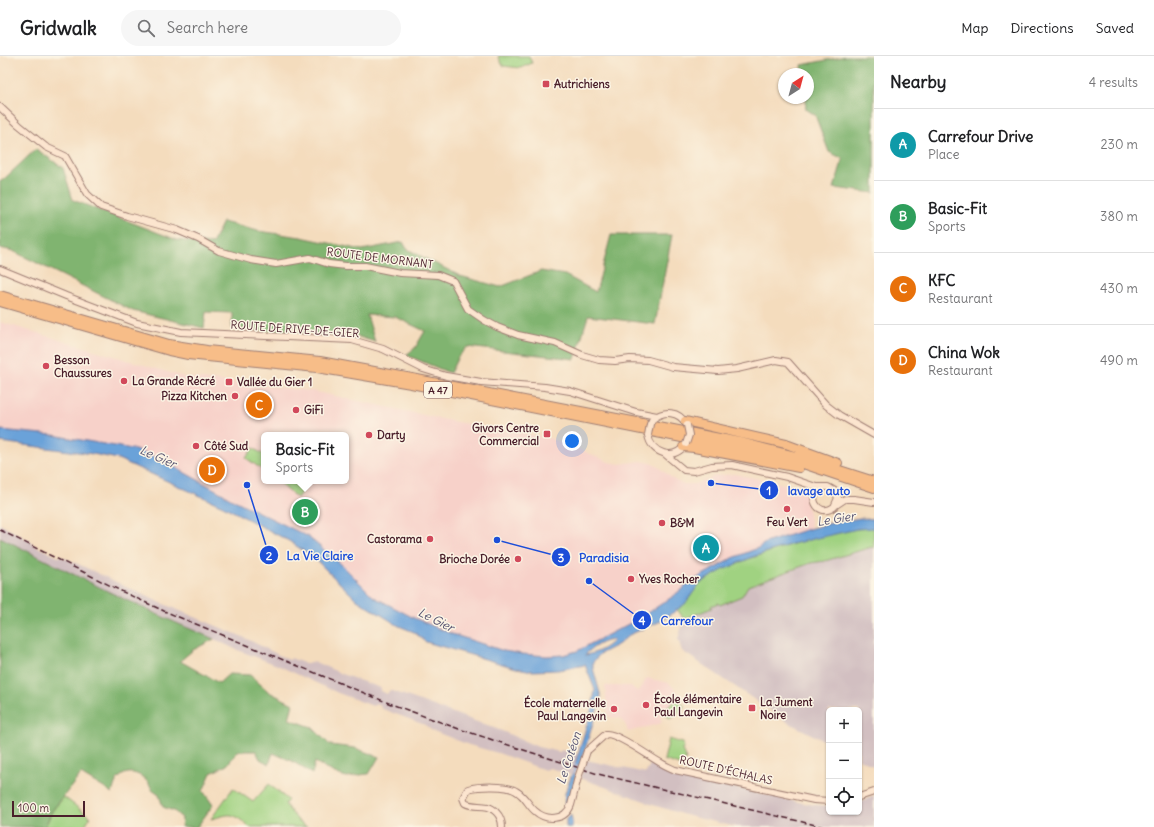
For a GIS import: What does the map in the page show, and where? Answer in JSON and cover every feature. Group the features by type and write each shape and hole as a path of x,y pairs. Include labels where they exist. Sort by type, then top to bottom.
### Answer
{"highway":[{"name":"A 47","path":"0,295 169,344 207,350 320,361 412,378 740,442 799,457 874,480"},
{"name":"A 47","path":"0,302 169,351 188,355 317,368 411,384 762,454 803,464 874,488"},
{"path":"686,423 786,444 868,475 874,480"},
{"path":"683,447 701,449 848,479"}],"main road":[{"name":"ROUTE DE MORNANT","path":"0,107 46,147 66,156 86,194 101,207 176,230 198,239 219,251 251,260 276,264 310,258 329,264 365,266 400,272 438,275 453,281 468,309 497,327 518,335 555,344 599,360 648,360 673,366 718,370 737,369 776,360 788,362 826,405 839,415 874,435"},
{"name":"ROUTE DE RIVE-DE-GIER","path":"0,268 66,296 136,323 181,332 352,340 383,349 423,369 446,376 481,382 545,387 570,391 636,412 653,420"},
{"name":"ROUTE DE RIVE-DE-GIER","path":"636,412 645,418 653,420"},
{"path":"678,465 678,456 689,434 686,423 679,416 672,413 665,413 653,420 648,435 653,447 657,451 665,454 678,465 684,470 694,471 712,466 732,465 787,476 805,484 832,489 837,495 845,499 859,499 874,502"},
{"path":"665,454 671,454 683,447"},
{"path":"805,484 814,497 815,504 820,509 831,509 845,499"},
{"path":"814,497 817,491 824,487"},
{"path":"836,505 838,498 837,495"},
{"name":"ROUTE D'ÉCHALAS","path":"502,827 500,818 490,806 469,806 465,803 463,798 468,789 477,787 513,789 522,796 532,809 539,814 546,818 555,818 564,814 570,806 587,751 606,734 626,742 675,770 814,800 826,801"},
{"path":"862,796 874,792"}],"shaded area":[{"path":"0,322 184,377 312,391 451,421 549,438 609,462 620,464 641,461 650,463 657,466 676,481 683,484 695,484 716,476 734,474 794,486 806,495 811,528 765,543 758,548 733,558 692,581 672,597 640,618 577,651 563,655 547,656 522,654 504,651 452,634 414,618 374,597 340,563 307,536 132,449 53,435 0,430"},
{"path":"0,524 30,541 34,545 58,557 60,556 159,602 243,637 287,659 290,660 291,658 306,664 315,662 347,676 381,688 381,691 387,694 390,690 502,731 538,747 560,752 561,750 578,755 575,764 580,766 576,775 550,768 545,770 498,753 469,745 431,730 425,725 380,708 381,705 376,703 373,706 338,693 277,665 235,649 169,620 96,586 0,537"},
{"path":"872,547 874,549 874,766 862,760 862,707 826,707 826,742 789,723 682,651 678,639 684,619 711,608 711,606 718,603 742,596 748,586 811,563 825,561"},
{"name":"École élémentaire Paul Langevin","path":"647,678 669,683 682,696 663,711 660,717 662,723 628,732 625,723 621,719 608,717 605,686 631,686 638,692"},
{"path":"586,760 646,773 650,764 680,775 798,802 826,806 826,815 862,815 862,801 874,796 874,827 736,827 685,815 647,803 580,778"}],"green space":[{"path":"498,56 529,56 532,63 521,68 503,66"},
{"path":"846,56 874,56 874,193 834,188 843,159 829,152 815,115 806,109 806,104 814,104 814,68 802,68 802,65"},
{"path":"36,149 63,168 73,200 177,240 212,244 223,222 258,231 301,237 362,250 403,242 407,249 460,276 500,287 541,271 565,275 596,292 611,235 672,235 655,324 588,316 575,359 467,347 458,357 450,373 406,355 415,348 425,331 395,317 367,315 375,342 356,336 301,332 301,326 288,325 286,332 232,328 232,313 206,312 204,328 133,311 13,251 0,248 0,181 3,180"},
{"path":"253,448 261,453 261,469 246,458"},
{"path":"281,484 295,484 297,487 301,485 306,486 297,498"},
{"path":"874,528 874,549 872,547 825,561 811,563 748,586 742,596 720,605 718,603 711,606 712,608 684,619 677,609 702,582 737,563 801,541 844,531"},
{"path":"0,537 133,603 214,639 193,650 180,661 219,683 229,674 250,675 269,692 293,704 289,719 312,727 330,745 355,748 379,757 369,774 347,777 334,773 315,762 312,774 292,761 273,753 269,764 260,759 256,751 238,751 227,765 211,773 203,791 213,805 197,827 181,827 182,818 174,811 163,807 159,795 152,790 147,781 143,777 133,773 128,773 118,779 112,793 81,774 52,811 45,827 0,827"},
{"path":"678,699 685,707 670,719 663,711"},
{"path":"669,739 682,743 684,747 682,750 686,759 682,766 664,760"},
{"path":"269,784 288,800 285,804 299,822 307,827 249,827 232,815 211,819 233,788 253,802"},
{"path":"64,797 90,817 84,827 45,827 52,811"}],"water":[{"path":"0,430 53,435 132,449 160,459 236,501 307,536 340,563 374,597 414,618 452,634 504,651 522,654 547,656 563,655 577,651 640,618 672,597 692,581 733,558 758,548 765,543 827,524 860,518 874,519 874,528 857,529 792,544 750,558 723,570 700,583 685,604 667,617 629,635 619,644 600,654 593,662 593,668 601,697 580,766 575,764 592,708 595,690 585,665 558,670 533,671 516,668 426,642 414,632 399,626 357,600 314,558 289,541 223,506 118,459 93,454 0,442","holes":["614,640 601,650 585,655 598,644"]},
{"path":"572,774 576,775 570,799 565,811 565,795"},
{"path":"571,815 572,827 566,827 566,819"}],"waterway":[{"name":"Le Cotéon","path":"573,776 576,764"}],"railway":[{"path":"0,530 164,611 391,704 459,729 598,774 824,827"}],"place":[{"name":"Autrichiens","path":"546,84"},
{"name":"Besson Chaussures","path":"46,366"},
{"name":"La Grande Récré","path":"124,381"},
{"name":"Vallée du Gier 1","path":"229,382"},
{"name":"Pizza Kitchen","path":"235,396"},
{"name":"KFC","path":"259,405"},
{"name":"GiFi","path":"296,410"},
{"name":"Givors Centre Commercial","path":"547,434"},
{"name":"Darty","path":"369,435"},
{"name":"Côté Sud","path":"196,446"},
{"name":"China Wok","path":"212,470"},
{"name":"lavage auto","path":"711,483"},
{"name":"La Vie Claire","path":"247,485"},
{"name":"Feu Vert","path":"787,509"},
{"name":"Basic-Fit","path":"305,512"},
{"name":"B&M","path":"662,523"},
{"name":"Castorama","path":"430,539"},
{"name":"Paradisia","path":"497,540"},
{"name":"Carrefour Drive","path":"706,548"},
{"name":"Brioche Dorée","path":"518,559"},
{"name":"Yves Rocher","path":"631,579"},
{"name":"Carrefour","path":"589,581"},
{"name":"École élémentaire Paul Langevin","path":"646,705"},
{"name":"La Jument Noire","path":"752,708"},
{"name":"École maternelle Paul Langevin","path":"614,709"}],"water label":[{"name":"Le Gier","path":"158,457"},
{"name":"Le Gier","path":"836,519"},
{"name":"Le Gier","path":"436,620"}]}
